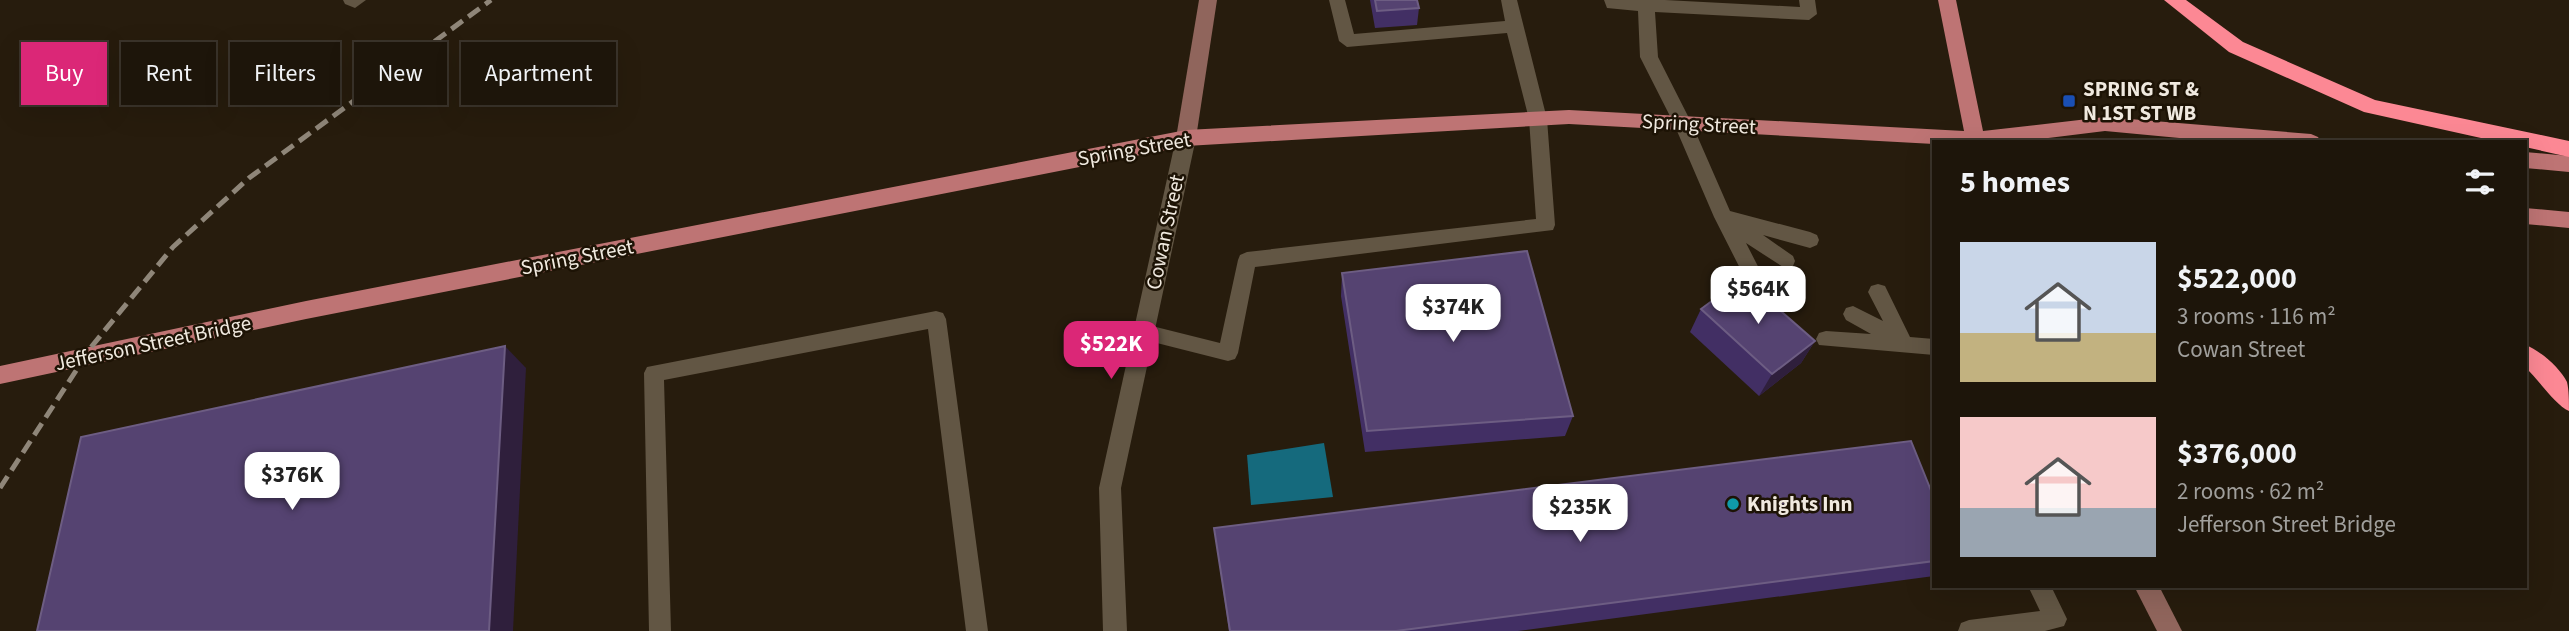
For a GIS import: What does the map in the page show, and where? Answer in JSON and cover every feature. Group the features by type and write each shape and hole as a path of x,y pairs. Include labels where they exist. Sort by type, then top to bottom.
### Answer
{"highway":[{"path":"2173,0 2236,47 2371,107 2527,140"},
{"path":"2527,140 2569,149"},
{"path":"2527,356 2548,374 2569,401"}],"main road":[{"path":"1947,0 1978,140"},
{"name":"Spring Street","path":"306,310 1186,138 1569,117 1961,140"},
{"name":"Spring Street","path":"1985,140 2105,124 2288,140"},
{"path":"2527,160 2569,164"},
{"path":"2527,216 2569,220"},
{"name":"Jefferson Street Bridge","path":"0,375 306,310"}],"street":[{"name":"Cowan Street","path":"1115,631 1110,488 1186,138 1208,0"},
{"path":"2147,588 2170,631"}],"lane":[{"path":"351,0 358,0"},
{"path":"1337,0 1348,41 1514,26"},
{"path":"1144,332 1228,353 1247,260 1546,225 1538,119 1509,0"},
{"path":"1612,0 1612,4 1809,14 1807,0"},
{"path":"1646,5 1649,57 1683,124 1723,217 1757,282"},
{"path":"1723,217 1810,240"},
{"path":"1723,217 1786,261"},
{"path":"1878,292 1903,343"},
{"path":"1853,314 1903,343"},
{"path":"660,631 654,373 936,319 977,631"},
{"path":"1826,339 1932,346"},
{"path":"1969,631 2056,619 2040,588"}],"water":[{"path":"1324,443 1333,497 1251,505 1247,455"}],"building":[{"path":"1375,0 1417,0 1419,8 1377,11"},
{"path":"1527,251 1573,416 1367,431 1342,273"},
{"path":"1743,278 1815,341 1772,374 1701,309"},
{"path":"505,346 489,631 37,631 81,437"},
{"name":"Knights Inn","path":"1911,441 1932,493 1932,561 1396,631 1230,631 1214,528"}],"railway":[{"path":"0,488 92,346 173,247 249,178 491,0"}],"place":[{"name":"SPRING ST & N 1ST ST WB","path":"2069,101"},
{"name":"Knights Inn","path":"1733,504"}]}
